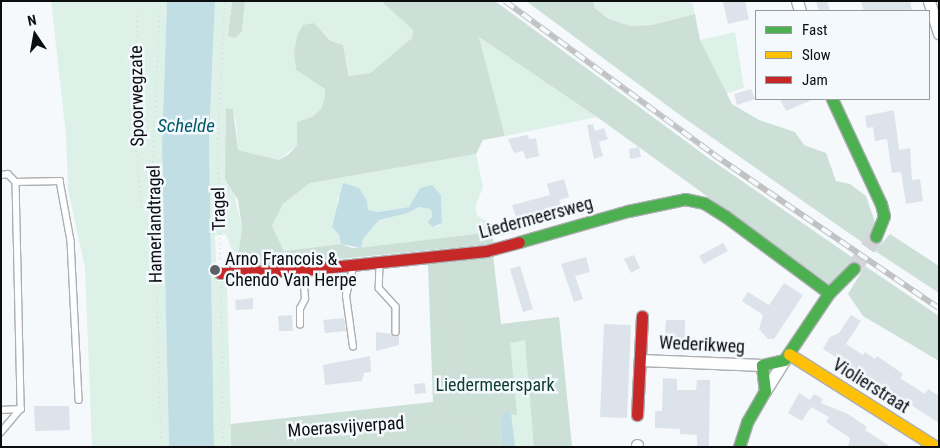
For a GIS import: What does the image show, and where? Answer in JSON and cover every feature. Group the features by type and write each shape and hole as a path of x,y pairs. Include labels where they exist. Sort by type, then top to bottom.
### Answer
{"street":[{"path":"929,1 939,33"},
{"path":"832,100 881,204 884,218 876,236"},
{"name":"Liedermeersweg","path":"220,273 303,270 439,258 486,251 628,211 685,199 704,203 725,216 830,293"},
{"path":"739,447 747,422 765,391 830,293 854,268"},
{"name":"Wederikweg","path":"637,415 642,316"},
{"path":"765,391 762,365 787,357"},
{"name":"Violierstraat","path":"787,357 936,447"},
{"name":"Wederikweg","path":"641,360 762,365"}],"lane":[{"path":"1,175 8,174 16,182 21,410 1,433"},
{"path":"16,182 60,180 70,241 79,400"},
{"path":"380,262 379,288 396,307 396,332"},
{"path":"353,347 346,296 354,265"},
{"path":"300,325 300,309 305,299 303,270"},
{"path":"1,410 21,410"}],"path":[{"name":"Spoorwegzate","path":"136,1 139,98 136,146 141,207 154,212"},
{"name":"Hamerlandtragel","path":"160,1 154,212 161,447"},
{"name":"Tragel","path":"223,447 218,139 224,1"},
{"path":"439,258 450,344 445,418"},
{"name":"Moerasvijverpad","path":"251,447 258,440 284,430 462,417 476,423 479,447"},
{"path":"224,424 250,427"}],"green space":[{"path":"51,1 167,1 162,145 169,447 92,447 85,268 68,190 66,136"},
{"path":"215,1 232,1 228,35 242,31 245,1 381,1 413,30 412,38 370,73 350,76 343,45 332,41 314,23 303,26 297,36 294,53 296,70 325,89 325,97 321,109 312,117 297,122 297,145 279,160 238,150 233,109 227,108 234,193 242,227 237,264 226,234 215,236 217,281 227,281 231,424 433,402 428,263 493,255 501,324 559,317 572,447 214,447 209,139"},
{"path":"232,1 245,1 242,31 235,38 228,36"},
{"path":"381,1 495,1 710,159 856,260 833,287 597,117 479,37 505,136 483,140 476,154 310,183 283,204 272,226 284,251 341,244 352,248 367,247 491,232 494,244 246,268 237,264 242,227 238,200 225,179 226,108 233,109 238,150 279,160 288,155 297,145 297,122 312,117 321,109 325,97 325,89 296,70 294,53 297,36 303,25 314,23 331,41 343,45 349,76 370,73 412,38 413,30"},
{"path":"526,1 593,1 595,8 609,19 631,26 652,25 695,14 700,40 732,104 759,120 795,132 804,145 826,153 836,181 850,184 866,196 877,228 866,245 684,118"},
{"path":"593,1 692,1 695,14 652,25 631,26 610,19 595,8"},
{"path":"735,32 744,88 725,94 700,40"},
{"path":"479,37 597,117 505,136"},
{"path":"476,154 483,187 475,208 478,216 488,222 491,232 361,248 363,239 379,220 408,213 418,207 431,209 433,227 439,226 442,222 441,195 420,188 409,207 378,212 368,210 367,200 359,188 337,199 337,213 332,227 339,235 341,244 284,251 272,226 283,204 310,183"},
{"path":"890,234 939,266 939,293 875,251"},
{"name":"Liedermeerspark","path":"493,255 501,324 559,317 572,447 534,447 525,340 510,343 517,415 501,413 502,447 231,447 231,424 433,402 428,263"},
{"path":"865,266 939,316 939,361 863,316 848,294"}],"water":[{"name":"Schelde","path":"167,1 215,1 209,139 214,447 169,447 162,145"},
{"path":"343,183 359,188 367,200 368,210 378,212 409,207 420,188 432,185 441,195 442,223 433,227 428,222 432,217 431,209 418,207 408,213 379,220 363,239 361,248 341,244 339,235 332,227"},
{"path":"501,413 511,413 515,447 502,447"}],"building":[{"path":"745,1 749,19 728,24 723,2"},
{"path":"816,1 827,1 830,10 819,10"},
{"path":"861,1 910,1 912,10 864,10"},
{"path":"751,89 755,99 737,105 734,94"},
{"path":"780,100 812,100 786,111"},
{"path":"894,110 899,150 910,148 912,180 920,179 923,201 906,204 901,172 892,173 887,139 875,141 873,127 867,128 865,116"},
{"path":"593,124 595,131 604,128 608,139 599,142 603,156 594,159 587,125"},
{"path":"528,135 529,139 536,138 539,156 526,159 523,151 514,153 508,139"},
{"path":"639,147 641,157 630,159 629,149"},
{"path":"564,179 569,197 559,200 561,207 517,220 512,205 550,195 547,184"},
{"path":"514,226 515,232 501,236 499,230"},
{"path":"723,243 728,251 704,264 699,256"},
{"path":"634,255 640,268 631,273 624,259"},
{"path":"586,257 590,272 575,276 583,299 574,302 561,264"},
{"path":"520,266 533,309 523,312 510,269"},
{"path":"784,283 803,295 774,339 768,339 759,329 763,315 742,301 748,292 769,305"},
{"path":"253,298 253,309 236,310 235,300"},
{"path":"292,315 293,331 279,331 278,316"},
{"path":"851,315 861,321 846,344 863,355 865,352 875,359 877,356 903,374 900,378 925,394 928,389 939,396 939,423 823,349 830,337 839,333"},
{"path":"344,318 346,331 325,333 323,320"},
{"path":"666,320 685,320 685,343 664,343"},
{"path":"604,324 631,325 627,418 600,417"},
{"path":"376,332 399,335 399,345 376,351"},
{"path":"370,356 371,372 364,373 362,381 325,385 323,365"},
{"path":"663,378 677,379 677,390 696,390 697,380 710,380 709,447 697,447 697,435 680,434 680,429 655,428 655,411 662,411"},
{"path":"425,383 426,393 415,394 414,384"},
{"path":"799,393 810,400 814,394 823,399 821,403 848,414 867,427 865,430 891,447 848,447 850,438 826,422 829,417 811,407 802,421 788,413"},
{"path":"34,406 69,406 70,430 35,431"}],"tunnel":[{"path":"854,268 876,236"}],"railway":[{"path":"505,1 713,154 939,308"}],"traffic: fast":[{"path":"832,100 881,204 884,216 876,236"},
{"path":"519,242 628,211 685,199 704,203 725,216 829,293"},
{"path":"739,447 747,422 765,391 762,365 784,360 829,293 854,268"}],"traffic: slow":[{"path":"789,354 936,447"}],"traffic: jam":[{"path":"220,273 303,270 486,251 519,242"},
{"path":"637,415 642,316"}],"place":[{"name":"Arno Francois & Chendo Van Herpe","path":"215,270"}]}
